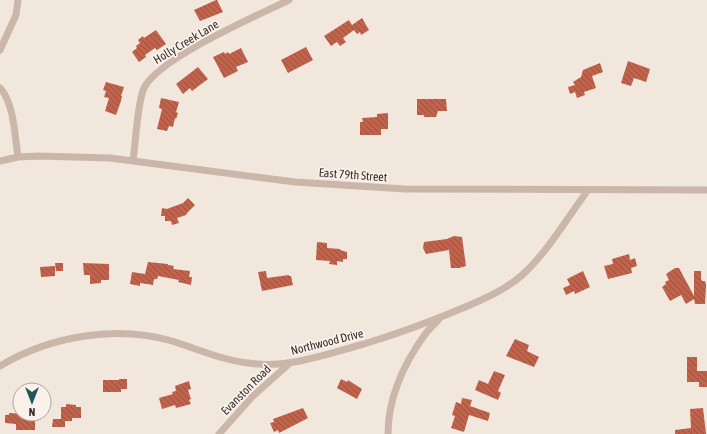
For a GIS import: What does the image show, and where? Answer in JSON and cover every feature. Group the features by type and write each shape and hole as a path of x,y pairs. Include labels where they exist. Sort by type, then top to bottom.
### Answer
{"street":[{"path":"0,50 16,15 18,0"},
{"name":"Holly Creek Lane","path":"134,160 141,99 145,88 153,76 162,68 204,42 289,0"},
{"path":"0,88 6,94 10,105 18,158"},
{"name":"East 79th Street","path":"0,161 18,158 60,156 134,160 276,180 405,189 707,190"},
{"name":"Northwood Drive","path":"0,366 24,354 53,343 80,337 107,334 137,335 165,340 222,358 248,363 290,363 340,351 439,319 490,296 512,283 533,265 543,253 588,190"},
{"path":"388,434 392,403 401,374 427,332 439,319"},
{"name":"Evanston Road","path":"219,434 252,397 290,363"}],"building":[{"path":"216,0 223,12 200,21 194,10"},
{"path":"362,18 369,30 361,35 360,32 357,34 354,30 343,38 346,42 340,46 337,42 331,46 324,36 349,20 352,25"},
{"path":"156,30 166,44 157,50 155,48 145,55 146,57 139,62 132,52 140,43 138,40"},
{"path":"306,47 313,60 288,73 281,60"},
{"path":"241,48 248,62 236,67 238,71 224,78 213,57 224,52 225,54 228,52 229,54"},
{"path":"628,61 650,69 646,82 634,78 631,86 621,83"},
{"path":"600,63 603,72 592,76 596,88 584,92 585,95 577,98 575,92 570,94 568,87 575,85 573,82 581,77 583,70"},
{"path":"198,67 208,79 192,91 190,88 183,94 176,84"},
{"path":"106,82 124,87 116,115 105,111 109,98 104,97 106,91 103,90"},
{"path":"161,98 179,102 176,112 178,113 173,127 169,126 167,131 157,129 162,109 159,108"},
{"path":"417,99 446,99 447,111 438,111 436,117 424,117 424,115 417,115"},
{"path":"388,113 388,129 381,129 381,135 360,135 360,122 363,122 362,118 377,117 377,114"},
{"path":"188,198 195,205 186,215 177,218 179,223 172,225 171,221 165,221 165,216 161,216 162,208 167,209 183,203"},
{"path":"454,236 462,237 466,266 451,268 449,250 426,254 423,248 424,242 447,239"},
{"path":"317,242 327,243 327,248 340,249 347,252 347,259 343,259 343,262 337,261 337,265 329,264 330,261 316,260"},
{"path":"629,254 630,260 635,258 637,266 631,268 632,273 608,279 604,266 613,264 612,259"},
{"path":"148,262 168,264 174,266 173,269 190,271 189,277 192,277 191,285 178,282 179,280 158,276 157,279 154,279 153,285 140,283 140,286 130,284 132,272 145,274"},
{"path":"55,263 63,263 63,271 56,271"},
{"path":"83,263 109,264 109,280 101,280 101,283 90,284 90,275 84,275"},
{"path":"55,266 55,276 41,277 40,267"},
{"path":"675,268 679,268 694,296 694,271 701,271 701,279 702,281 705,281 706,285 705,304 695,304 694,299 686,304 681,295 670,301 662,287 666,284 665,282 669,280 666,274"},
{"path":"266,271 267,278 291,276 293,285 262,291 258,272"},
{"path":"583,271 590,287 575,294 574,291 566,295 563,288 570,285 567,279"},
{"path":"515,339 529,345 527,351 539,357 534,367 506,356"},
{"path":"687,357 697,357 697,371 707,371 707,387 699,387 699,382 687,382"},
{"path":"494,371 505,375 498,391 501,393 498,400 475,390 479,380 488,384"},
{"path":"127,379 127,389 121,389 121,392 103,392 103,380"},
{"path":"341,379 347,382 348,380 362,389 357,399 337,388"},
{"path":"189,381 191,389 188,390 191,404 176,408 175,405 162,409 159,398 173,394 172,392 176,391 175,386"},
{"path":"462,398 472,400 470,406 490,413 488,421 469,415 464,432 451,428 455,416 452,415 456,402 461,404"},
{"path":"66,404 81,407 81,418 72,418 72,421 65,421 65,427 52,427 53,419 61,419 61,407 66,407"},
{"path":"303,408 308,418 279,433 278,430 274,432 270,423 274,422 273,419"},
{"path":"703,408 706,434 675,434 675,430 691,428 690,409"},
{"path":"9,413 12,413 12,422 35,422 35,430 16,430 16,424 5,423 5,415 9,415"}]}
